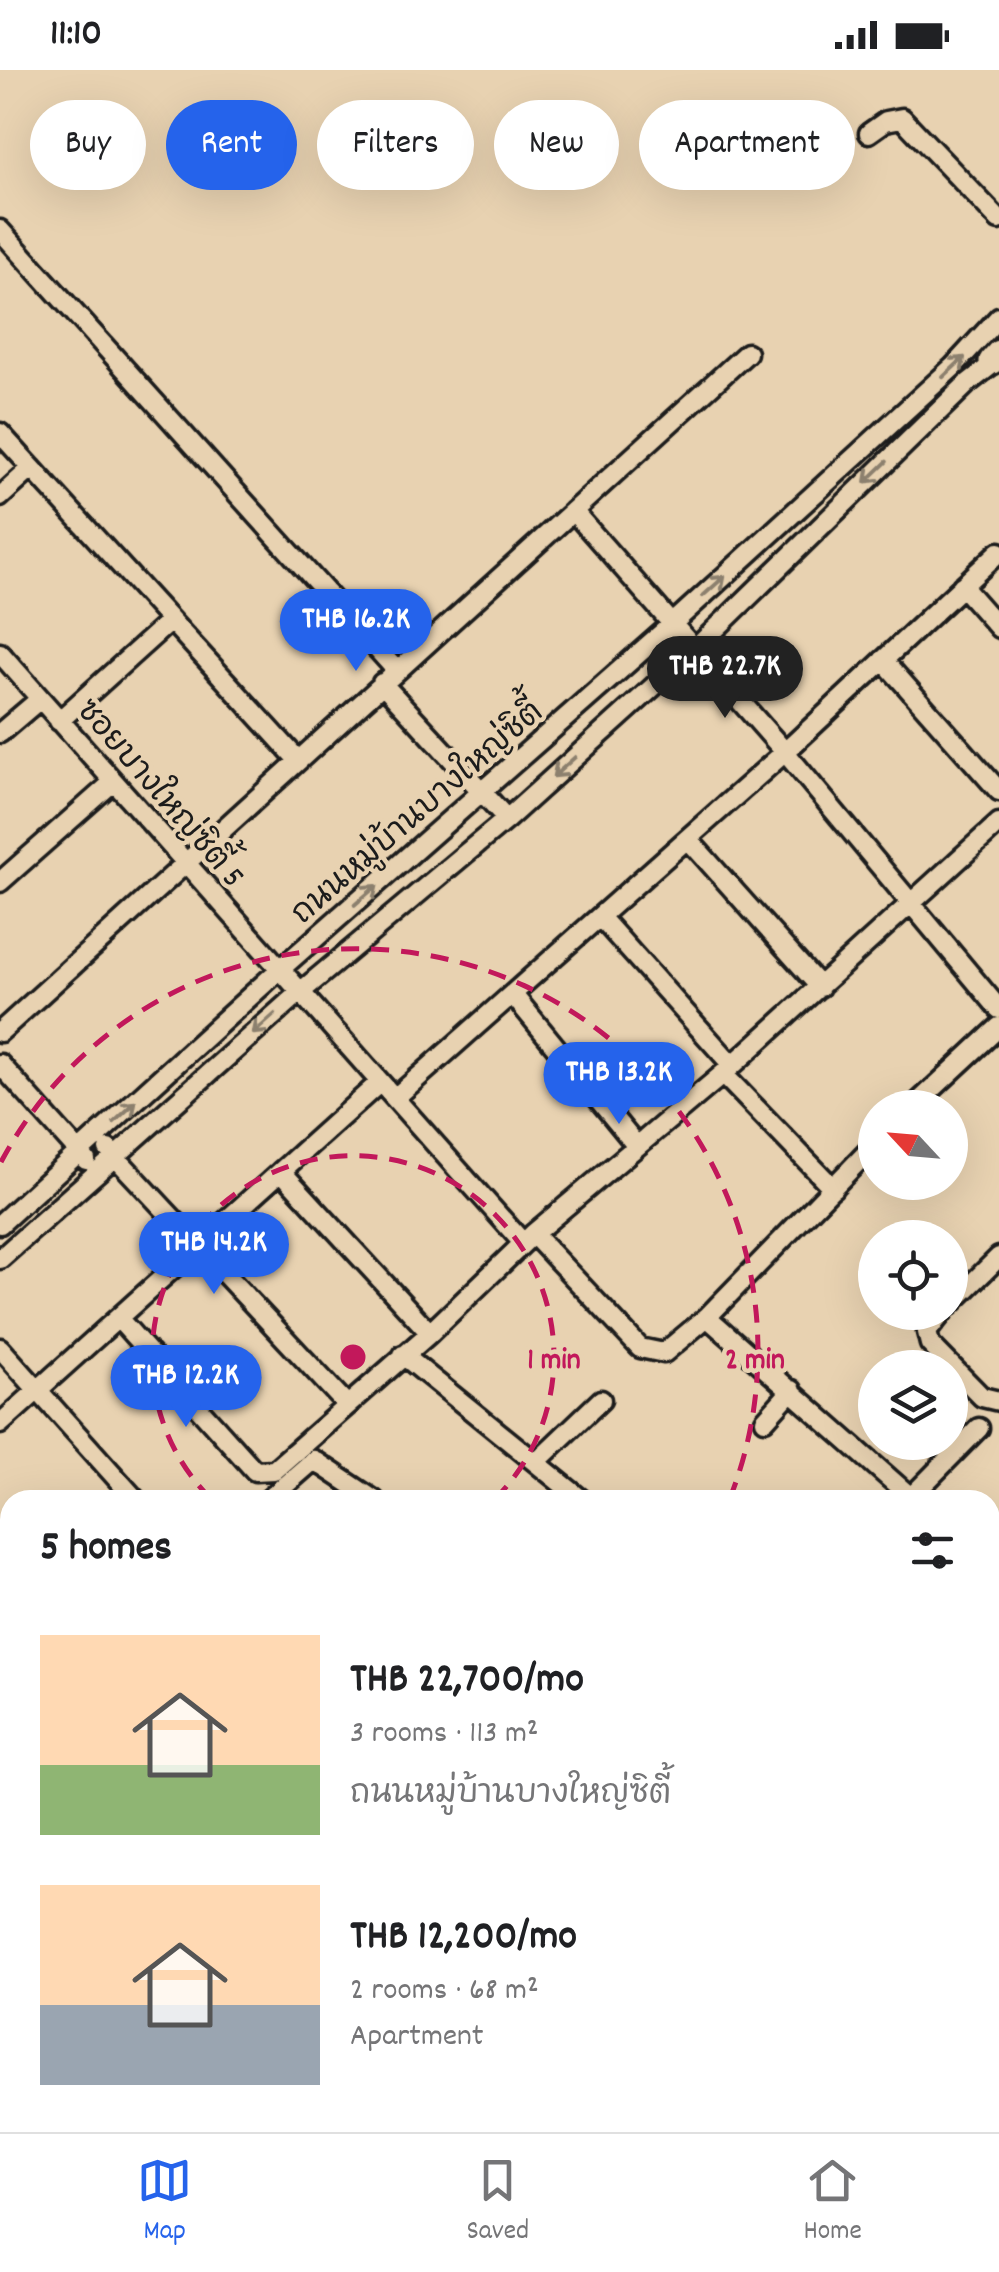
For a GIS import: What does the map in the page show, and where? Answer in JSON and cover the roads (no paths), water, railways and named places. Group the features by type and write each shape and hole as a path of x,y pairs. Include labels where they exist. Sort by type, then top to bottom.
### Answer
{"street":[{"path":"869,133 886,121 902,118 999,220"},
{"path":"0,230 389,676 482,794 507,819"},
{"name":"ถนนหมู่บ้านบางใหญ่ซิตี้","path":"0,1224 278,971 671,625 962,360 999,317"},
{"path":"0,1032 182,862 747,353"},
{"name":"ถนนหมู่บ้านบางใหญ่ซิตี้","path":"0,1259 298,994 507,819 694,650 997,358"},
{"path":"0,433 297,759"},
{"path":"0,497 32,468"},
{"path":"573,511 785,752 999,1009"},
{"path":"396,1098 785,752 999,552"},
{"path":"962,586 999,628"},
{"path":"59,721 170,621"},
{"name":"ซอยบางใหญ่ซิตี้ 5","path":"0,653 379,1083 528,1239 640,1348 664,1352 707,1317 858,1162"},
{"path":"883,660 999,792"},
{"path":"0,734 40,699"},
{"path":"0,882 112,782"},
{"path":"118,1318 262,1474 274,1470 635,1144 728,1070 999,822"},
{"path":"688,839 820,986"},
{"path":"601,918 833,1188"},
{"path":"514,996 635,1144"},
{"path":"931,1090 999,1027"},
{"path":"0,1064 97,1173"},
{"path":"0,1424 379,1083"},
{"path":"98,1137 347,1405"},
{"path":"281,1171 430,1333"},
{"path":"968,1287 999,1256"},
{"path":"707,1317 903,1490"},
{"path":"928,1330 930,1344 982,1397 999,1400"},
{"path":"0,1348 127,1490"},
{"path":"403,1355 570,1490"},
{"path":"764,1420 792,1390"},
{"path":"536,1462 601,1400"},
{"path":"920,1490 979,1428"},
{"path":"280,1490 314,1460 359,1490"}]}
